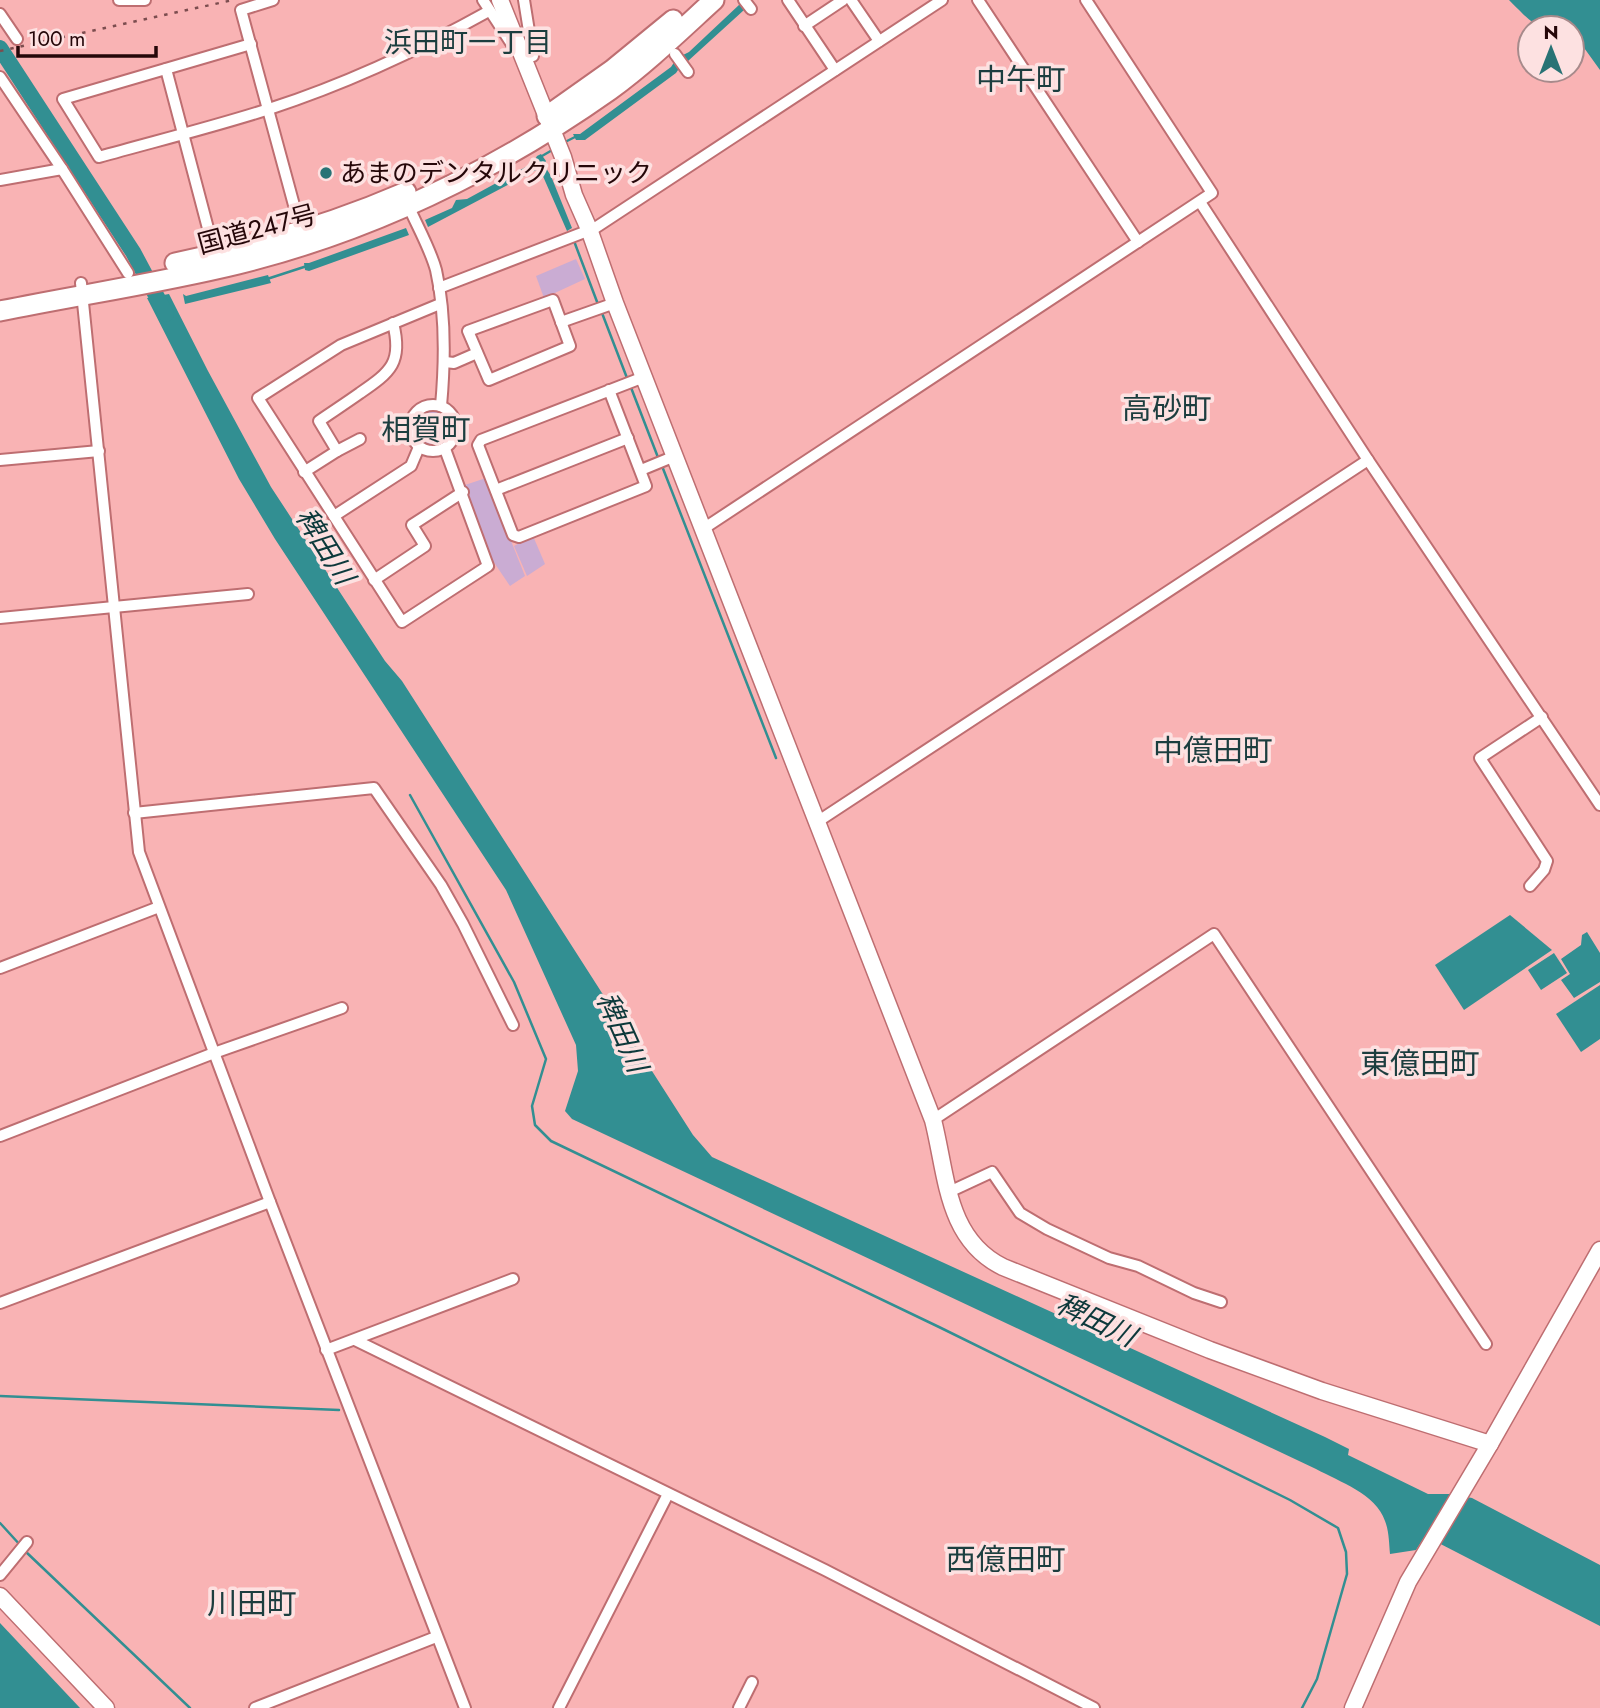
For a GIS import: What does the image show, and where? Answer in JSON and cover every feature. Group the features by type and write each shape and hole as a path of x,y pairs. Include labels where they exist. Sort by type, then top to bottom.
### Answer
{"highway":[{"name":"国道247号","path":"163,273 301,231 422,184 494,148 551,128 612,70 660,32 694,0"},
{"name":"国道247号","path":"0,311 132,277 240,264 411,211 551,128 671,48 714,0"},
{"name":"国道247号","path":"0,299 82,289"}],"street":[{"path":"120,0 145,0"},
{"path":"272,0 241,10 301,231"},
{"path":"483,0 495,5 547,92 551,128 563,157 605,306 665,460 703,529 933,1120 949,1192 963,1233 997,1268 1322,1391 1490,1444"},
{"path":"511,0 528,58"},
{"path":"524,0 528,58"},
{"path":"788,0 835,70"},
{"path":"804,26 843,0"},
{"path":"851,0 879,41"},
{"path":"439,288 584,231 943,0"},
{"path":"978,0 1138,242"},
{"path":"703,529 1212,193 1086,0"},
{"path":"251,44 63,99 99,157 269,109 330,87 429,44 495,5"},
{"path":"0,14 17,39"},
{"path":"671,48 688,72"},
{"path":"166,69 215,255"},
{"path":"0,76 132,277"},
{"path":"0,180 62,169"},
{"path":"1200,202 1368,460 1600,805"},
{"path":"411,211 435,267 439,288 445,362 441,406"},
{"path":"82,289 139,852 326,1350 465,1708"},
{"path":"553,300 561,322 570,346 489,380 468,331 553,300"},
{"path":"440,304 341,345 258,398 402,622 488,566 445,449"},
{"path":"561,322 605,306"},
{"path":"337,451 319,421 385,376 394,364 397,351 393,323"},
{"path":"445,362 454,363 477,353"},
{"path":"609,390 646,486 519,537 513,536 478,444 481,440 609,390 634,381"},
{"path":"426,406 441,406 453,415 457,430 451,444 445,449 430,451 419,447 410,430 414,415 426,406"},
{"path":"496,490 628,438"},
{"path":"304,471 360,439"},
{"path":"334,516 411,466 419,447"},
{"path":"0,460 99,451"},
{"path":"641,470 665,460"},
{"path":"817,822 1368,460"},
{"path":"374,580 425,546 412,526 463,492"},
{"path":"0,618 248,594"},
{"path":"1530,886 1544,870 1547,860 1480,758 1542,717"},
{"path":"134,813 374,788 441,885 513,1025"},
{"path":"0,968 159,908"},
{"path":"933,1120 1214,934 1486,1344"},
{"path":"0,1136 214,1053 342,1008"},
{"path":"949,1192 992,1172 1020,1213 1047,1229 1109,1258 1138,1266 1194,1293 1222,1302"},
{"path":"0,1303 270,1202"},
{"path":"1353,1708 1408,1581 1467,1484 1600,1250"},
{"path":"326,1350 513,1279"},
{"path":"355,1340 825,1570 1094,1708"},
{"path":"558,1708 668,1494"},
{"path":"0,1575 27,1542"},
{"path":"0,1596 106,1708"},
{"path":"255,1708 436,1637"},
{"path":"739,1708 752,1682"}],"shaded area":[{"path":"576,259 585,279 544,298 536,276"},
{"path":"433,407 447,413 453,427 447,441 433,447 419,441 413,427 419,413"},
{"path":"486,478 525,576 510,586 493,561 465,485"},
{"path":"533,536 545,564 527,576 514,546"}],"water":[{"path":"1509,0 1600,0 1600,70 1586,51 1586,14 1523,14"},
{"path":"740,4 744,10 688,61 683,55"},
{"path":"675,61 680,67 676,73 585,140 576,140 573,134 580,134 671,67"},
{"path":"541,154 546,161 542,166 551,176 572,228 567,231 542,174 536,170 428,227 425,220 452,208 456,200 467,199 533,163"},
{"path":"406,228 409,235 309,271 305,270 304,263"},
{"path":"268,275 271,283 185,304 183,294 186,296"},
{"path":"169,294 271,487 385,661 402,681 693,1135 712,1157 1325,1437 1349,1449 1348,1455 1428,1494 1472,1498 1600,1565 1600,1626 1425,1536 1416,1550 1390,1554 1387,1529 1380,1512 1366,1496 1346,1484 572,1119 565,1111 578,1071 576,1045 506,890 275,539 239,479 147,298"},
{"path":"1510,915 1552,950 1464,1010 1435,965"},
{"path":"1587,932 1600,953 1600,982 1574,998 1561,980 1570,974 1561,959 1581,945 1582,935"},
{"path":"1554,953 1567,973 1541,990 1528,970"},
{"path":"1600,985 1600,1039 1581,1052 1556,1014"},
{"path":"0,1623 80,1708 0,1708"}],"waterway":[{"name":"稗田川","path":"0,48 133,252 166,314"},
{"path":"563,143 575,137"},
{"path":"542,156 554,149"},
{"path":"574,241 599,307"},
{"path":"267,279 307,266"},
{"path":"602,313 627,378"},
{"path":"630,385 659,460"},
{"path":"662,466 776,758"},
{"path":"410,795 514,982 546,1059 532,1106 535,1125 551,1141 939,1327 1290,1500 1338,1528 1346,1552 1347,1574 1317,1679 1302,1708"},
{"path":"0,1396 339,1410"},
{"path":"0,1523 21,1546"},
{"path":"25,1551 190,1708"}],"railway":[{"path":"0,51 233,0"}],"place":[{"name":"あまのデンタルクリニック","path":"326,173"}],"district":[{"name":"浜田町一丁目","path":"468,42"},
{"name":"中午町","path":"1021,79"},
{"name":"高砂町","path":"1167,408"},
{"name":"相賀町","path":"426,429"},
{"name":"中億田町","path":"1213,750"},
{"name":"東億田町","path":"1420,1063"},
{"name":"西億田町","path":"1006,1559"},
{"name":"川田町","path":"252,1603"}]}
